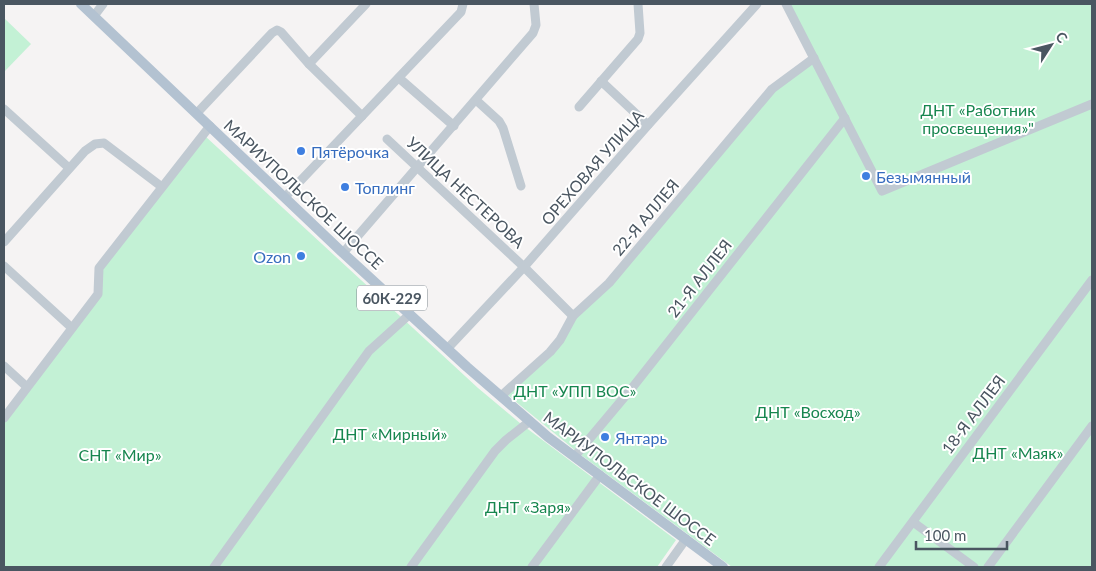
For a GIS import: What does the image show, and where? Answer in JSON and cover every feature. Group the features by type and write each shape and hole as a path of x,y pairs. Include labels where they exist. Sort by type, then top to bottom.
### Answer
{"main road":[{"name":"МАРИУПОЛЬСКОЕ ШОССЕ","path":"81,4 343,253 501,396 575,456 723,567"}],"street":[{"path":"94,16 104,4"},
{"path":"309,64 366,4"},
{"path":"285,197 461,12 463,4"},
{"path":"343,253 533,32 536,25 534,4"},
{"path":"580,107 638,39 640,34 638,4"},
{"name":"ОРЕХОВАЯ УЛИЦА","path":"448,348 524,267 757,4"},
{"path":"786,4 882,192 1092,104"},
{"path":"197,113 272,32 276,30 281,32 309,64 362,116"},
{"name":"22-Я АЛЛЕЯ","path":"501,396 550,352 560,340 573,316 610,283 772,90 814,58"},
{"path":"399,78 454,126"},
{"path":"601,81 648,125"},
{"path":"476,100 503,128 521,186"},
{"path":"4,109 69,168"},
{"name":"21-Я АЛЛЕЯ","path":"575,456 632,388 845,118"},
{"path":"4,418 98,294 99,268 210,126"},
{"name":"УЛИЦА НЕСТЕРОВА","path":"387,139 524,267 573,316"},
{"path":"4,242 84,151 94,144 104,143 162,187"},
{"path":"4,266 72,328"},
{"name":"18-Я АЛЛЕЯ","path":"879,567 1092,280"},
{"path":"214,567 369,351 410,314"},
{"path":"4,366 27,387"},
{"path":"411,567 494,451 530,421"},
{"path":"988,567 1092,426"},
{"path":"532,567 600,475"},
{"path":"913,522 974,567"},
{"path":"666,567 686,539"}],"green space":[{"path":"789,4 1092,4 1092,567 732,567 581,455 504,392 550,352 575,318 772,89 815,55"},
{"path":"4,18 31,44 4,72"},
{"path":"205,136 478,388 521,424 676,540 657,567 4,567 4,421 99,294 100,268"}],"place":[{"name":"Пятёрочка","path":"301,151"},
{"name":"Безымянный","path":"866,176"},
{"name":"Топлинг","path":"345,187"},
{"name":"Ozon","path":"301,256"},
{"name":"Янтарь","path":"605,437"}],"park label":[{"name":"ДНТ «Работник просвещения»\"","path":"978,118"},
{"name":"ДНТ «УПП ВОС»","path":"575,390"},
{"name":"ДНТ «Восход»","path":"808,411"},
{"name":"ДНТ «Мирный»","path":"390,433"},
{"name":"ДНТ «Маяк»","path":"1018,452"},
{"name":"СНТ «Мир»","path":"120,454"},
{"name":"ДНТ «Заря»","path":"528,506"}]}
